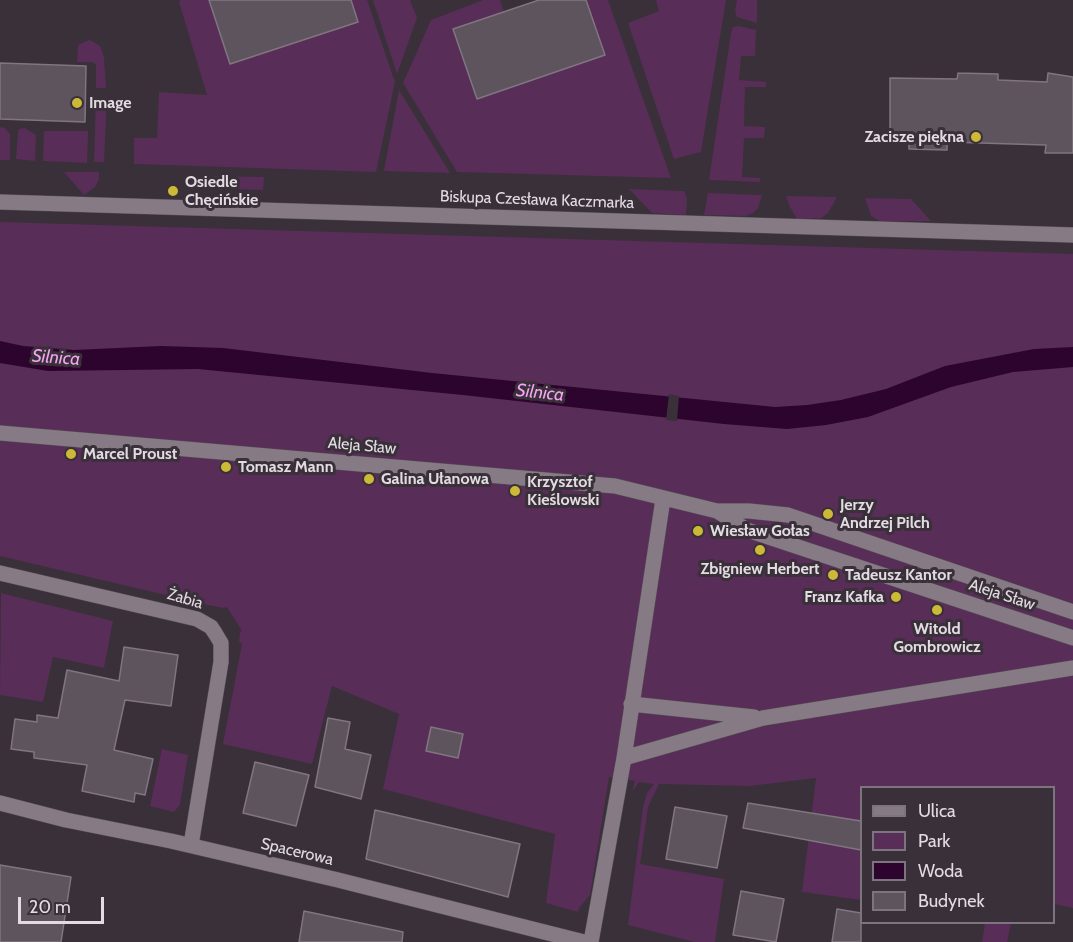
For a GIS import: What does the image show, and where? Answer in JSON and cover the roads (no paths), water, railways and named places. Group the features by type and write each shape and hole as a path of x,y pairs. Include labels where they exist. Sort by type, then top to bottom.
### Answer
{"street":[{"name":"Biskupa Czesława Kaczmarka","path":"0,202 1073,235"},
{"name":"Aleja Sław","path":"0,433 615,486 717,511 749,511 795,517 1073,612"},
{"path":"591,942 624,758 663,499"},
{"name":"Aleja Sław","path":"717,511 747,530 1073,638"},
{"name":"Żabia","path":"0,573 197,619 211,627 220,643 221,662 191,845"},
{"path":"624,758 763,718 1073,668"},
{"path":"631,704 763,718"},
{"name":"Spacerowa","path":"0,803 66,820 191,845 584,942"}],"water":[{"name":"Silnica","path":"0,341 23,346 74,350 161,346 223,348 432,373 775,407 841,400 886,389 945,366 1034,349 1073,347 1073,367 1013,372 951,387 868,417 787,429 198,369 48,371 0,363"}],"place":[{"name":"Image","path":"77,103"},
{"name":"Zacisze piękna","path":"976,137"},
{"name":"Osiedle Chęcińskie","path":"173,191"},
{"name":"Marcel Proust","path":"71,454"},
{"name":"Tomasz Mann","path":"226,467"},
{"name":"Galina Ułanowa","path":"369,479"},
{"name":"Krzysztof Kieślowski","path":"515,491"},
{"name":"Jerzy Andrzej Pilch","path":"828,514"},
{"name":"Wiesław Gołas","path":"698,531"},
{"name":"Zbigniew Herbert","path":"760,550"},
{"name":"Tadeusz Kantor","path":"833,575"},
{"name":"Franz Kafka","path":"896,597"},
{"name":"Witold Gombrowicz","path":"937,610"}]}
